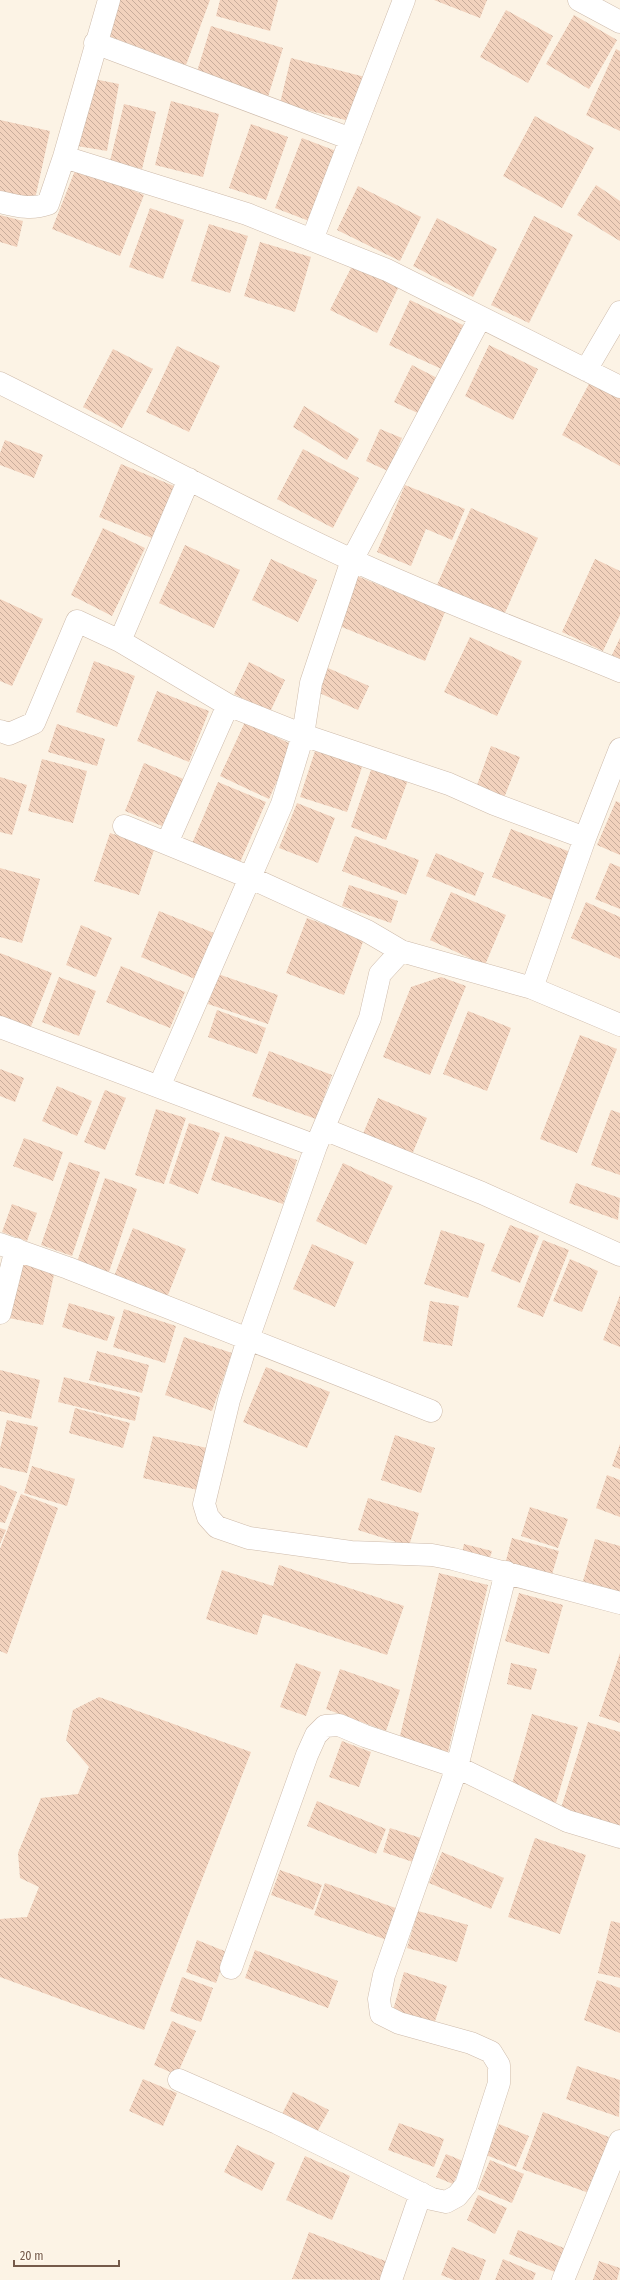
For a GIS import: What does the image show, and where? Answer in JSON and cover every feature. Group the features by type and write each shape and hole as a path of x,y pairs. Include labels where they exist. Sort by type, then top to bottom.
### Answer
{"street":[{"path":"0,202 25,208 37,208 48,204 64,157 95,43 109,0"},
{"path":"312,240 404,0"},
{"path":"579,0 620,22"},
{"path":"95,43 351,139"},
{"path":"64,157 247,214 387,270 480,318 620,386"},
{"path":"586,370 620,312"},
{"path":"159,1087 282,804 303,735 312,683 352,560 480,318"},
{"path":"0,383 189,479 225,500 352,560 489,620 620,671"},
{"path":"120,641 189,479"},
{"path":"0,731 9,734 34,723 77,621 120,641 228,704 303,735 449,784 494,804 585,838"},
{"path":"167,843 228,704"},
{"path":"532,988 585,838 620,749"},
{"path":"124,826 251,878 367,931 401,951 532,988 620,1025"},
{"path":"401,951 380,974 370,1018 320,1138 248,1339 229,1400 204,1504 208,1517 217,1527 249,1538 351,1552 432,1555 506,1572 620,1603"},
{"path":"0,1027 159,1087 320,1138 482,1193 620,1254"},
{"path":"0,1313 8,1247 68,1268 431,1411"},
{"path":"179,2080 277,2123 420,2193 446,2202 457,2196 466,2185 499,2083 499,2065 491,2052 471,2043 399,2024 381,2014 379,1999 384,1975 457,1767 506,1572"},
{"path":"231,1968 307,1755 316,1735 325,1726 339,1725 365,1736 457,1767 566,1822 620,1837"},
{"path":"563,2280 620,2141"},
{"path":"391,2280 420,2193"}],"building":[{"path":"116,0 210,0 186,65 103,34"},
{"path":"220,0 278,0 270,31 216,16"},
{"path":"434,0 487,0 480,18"},
{"path":"506,10 553,36 528,83 480,57"},
{"path":"574,15 617,40 589,89 546,64"},
{"path":"211,26 283,48 267,100 195,78"},
{"path":"616,49 620,51 620,131 586,115"},
{"path":"291,58 365,77 353,122 280,103"},
{"path":"89,78 119,84 107,151 77,146"},
{"path":"171,101 219,114 203,177 155,165"},
{"path":"124,104 156,112 142,169 110,161"},
{"path":"535,116 594,148 562,208 503,176"},
{"path":"0,120 50,131 35,199 0,191"},
{"path":"251,124 288,137 266,200 229,188"},
{"path":"302,138 344,154 317,224 275,208"},
{"path":"76,168 144,195 120,256 52,229"},
{"path":"596,185 620,201 620,241 577,215"},
{"path":"358,186 421,217 400,261 337,230"},
{"path":"150,208 184,220 163,279 129,267"},
{"path":"0,215 23,221 17,247 0,242"},
{"path":"534,216 573,235 529,323 491,305"},
{"path":"437,218 497,249 473,297 413,266"},
{"path":"209,224 248,236 230,293 191,281"},
{"path":"260,242 311,257 295,312 244,296"},
{"path":"353,264 399,286 377,333 330,310"},
{"path":"410,300 467,327 446,371 389,345"},
{"path":"489,345 538,369 513,420 465,396"},
{"path":"177,346 220,366 189,432 146,412"},
{"path":"113,349 153,369 122,428 83,407"},
{"path":"412,365 439,379 422,415 394,402"},
{"path":"590,382 620,397 620,466 562,435"},
{"path":"304,406 359,439 347,460 293,427"},
{"path":"380,429 402,438 388,471 366,461"},
{"path":"5,440 43,455 34,478 0,465 0,453"},
{"path":"303,449 359,478 333,528 277,499"},
{"path":"121,464 174,486 152,538 99,517"},
{"path":"405,485 465,509 452,540 426,529 411,566 377,552"},
{"path":"471,508 538,538 504,615 437,585"},
{"path":"103,528 145,548 112,616 71,595"},
{"path":"185,545 240,570 214,628 159,603"},
{"path":"271,559 317,580 298,622 252,600"},
{"path":"595,559 620,571 620,615 603,651 562,632"},
{"path":"357,576 445,612 425,661 337,625"},
{"path":"0,599 43,619 12,686 0,681"},
{"path":"470,637 522,661 497,716 444,692"},
{"path":"620,638 620,659 612,655"},
{"path":"94,661 135,676 117,727 76,712"},
{"path":"249,662 285,680 270,712 234,694"},
{"path":"328,668 369,686 358,710 317,692"},
{"path":"157,691 209,711 189,762 137,741"},
{"path":"245,722 293,745 269,799 220,776"},
{"path":"57,724 105,739 97,766 48,752"},
{"path":"491,746 520,757 504,798 476,788"},
{"path":"316,748 363,764 347,812 300,797"},
{"path":"42,759 87,771 73,823 28,811"},
{"path":"144,763 186,780 167,828 125,811"},
{"path":"372,767 408,780 386,840 351,827"},
{"path":"0,777 27,785 12,835 0,832"},
{"path":"218,782 266,802 238,867 191,846"},
{"path":"616,801 620,803 620,855 597,845"},
{"path":"297,803 335,818 318,863 279,848"},
{"path":"511,829 573,853 554,901 492,877"},
{"path":"110,833 155,847 139,895 94,881"},
{"path":"355,836 419,860 406,895 342,871"},
{"path":"436,853 484,873 475,896 426,876"},
{"path":"610,863 620,867 620,909 595,899"},
{"path":"0,868 40,879 22,943 0,937"},
{"path":"349,885 398,901 391,923 342,906"},
{"path":"451,892 506,915 485,965 430,940"},
{"path":"586,902 620,917 620,959 571,938"},
{"path":"159,911 214,933 195,979 141,957"},
{"path":"307,918 364,939 344,995 286,973"},
{"path":"81,925 112,938 96,977 66,965"},
{"path":"0,953 52,973 30,1029 0,1017"},
{"path":"121,966 185,992 170,1028 106,1002"},
{"path":"218,974 278,995 268,1024 208,1004"},
{"path":"59,977 96,991 79,1036 42,1022"},
{"path":"441,977 466,986 430,1075 383,1057 411,987"},
{"path":"217,1010 266,1028 257,1054 208,1037"},
{"path":"468,1011 511,1028 487,1091 443,1074"},
{"path":"580,1035 617,1049 577,1153 540,1139"},
{"path":"269,1051 332,1075 316,1119 252,1096"},
{"path":"0,1069 24,1078 15,1102 0,1096"},
{"path":"57,1086 92,1101 77,1136 42,1121"},
{"path":"105,1090 126,1098 105,1150 84,1142"},
{"path":"378,1098 427,1118 409,1162 360,1141"},
{"path":"156,1109 186,1118 164,1184 135,1175"},
{"path":"611,1110 620,1113 620,1175 591,1165"},
{"path":"189,1123 220,1133 198,1194 169,1183"},
{"path":"225,1136 297,1160 283,1204 211,1180"},
{"path":"24,1138 63,1152 53,1181 13,1166"},
{"path":"69,1162 100,1172 72,1256 41,1245"},
{"path":"343,1163 393,1186 366,1245 316,1221"},
{"path":"105,1178 137,1189 109,1272 77,1262"},
{"path":"576,1183 620,1198 618,1220 569,1203"},
{"path":"12,1204 37,1213 27,1241 2,1232"},
{"path":"510,1225 539,1236 520,1283 491,1271"},
{"path":"133,1228 186,1249 166,1300 113,1279"},
{"path":"441,1230 485,1244 468,1298 424,1284"},
{"path":"543,1240 569,1250 543,1317 517,1307"},
{"path":"312,1244 354,1262 335,1307 293,1289"},
{"path":"570,1259 598,1271 582,1312 553,1301"},
{"path":"22,1263 55,1270 43,1325 9,1318"},
{"path":"620,1295 620,1347 603,1340"},
{"path":"430,1301 459,1306 452,1346 423,1341"},
{"path":"69,1303 115,1317 107,1341 62,1327"},
{"path":"124,1309 176,1326 165,1363 113,1347"},
{"path":"184,1337 232,1353 212,1411 165,1395"},
{"path":"97,1351 149,1365 142,1393 89,1380"},
{"path":"266,1367 330,1392 307,1448 243,1422"},
{"path":"0,1370 40,1380 31,1419 0,1411"},
{"path":"64,1377 140,1397 135,1421 58,1402"},
{"path":"75,1408 130,1423 123,1448 69,1433"},
{"path":"7,1420 38,1427 27,1473 0,1467 0,1449"},
{"path":"395,1435 435,1448 421,1493 381,1480"},
{"path":"153,1436 207,1448 198,1490 143,1478"},
{"path":"620,1444 620,1469 612,1466"},
{"path":"32,1466 75,1479 67,1506 24,1493"},
{"path":"607,1475 620,1480 620,1517 596,1508"},
{"path":"0,1485 17,1492 5,1523 0,1522"},
{"path":"21,1494 58,1508 7,1654 0,1651 0,1549"},
{"path":"368,1498 419,1513 409,1546 358,1530"},
{"path":"530,1507 568,1519 558,1548 521,1536"},
{"path":"0,1528 6,1530 0,1544"},
{"path":"512,1538 559,1551 550,1581 504,1568"},
{"path":"595,1539 620,1546 620,1592 583,1581"},
{"path":"464,1544 492,1551 488,1564 461,1557"},
{"path":"279,1565 404,1606 387,1655 263,1614 257,1635 206,1619 222,1570 273,1586"},
{"path":"439,1573 488,1585 447,1756 398,1744"},
{"path":"519,1593 563,1605 549,1654 505,1641"},
{"path":"620,1653 620,1723 599,1716"},
{"path":"296,1663 321,1672 306,1716 280,1707"},
{"path":"511,1663 537,1669 531,1690 507,1684"},
{"path":"340,1669 400,1690 386,1731 326,1709"},
{"path":"99,1697 251,1752 144,2030 0,1977 0,1919 27,1917 39,1887 20,1878 18,1853 41,1798 78,1794 89,1767 66,1740 73,1710"},
{"path":"532,1714 578,1727 556,1803 510,1791"},
{"path":"588,1722 620,1732 620,1827 561,1808"},
{"path":"342,1741 371,1752 359,1787 329,1777"},
{"path":"317,1801 386,1829 376,1854 307,1826"},
{"path":"390,1828 427,1840 419,1864 383,1852"},
{"path":"535,1838 586,1855 560,1934 508,1917"},
{"path":"442,1852 504,1878 491,1909 429,1883"},
{"path":"280,1870 322,1885 313,1910 271,1895"},
{"path":"325,1883 404,1911 393,1942 314,1915"},
{"path":"418,1911 468,1925 457,1962 407,1948"},
{"path":"611,1921 620,1923 620,1978 598,1973"},
{"path":"197,1940 227,1952 216,1983 186,1972"},
{"path":"255,1950 338,1981 328,2008 245,1978"},
{"path":"404,1972 447,1986 434,2024 393,2010"},
{"path":"182,1977 213,1988 201,2022 170,2011"},
{"path":"597,1980 620,1988 620,2033 584,2020"},
{"path":"172,2021 196,2031 177,2075 154,2065"},
{"path":"577,2066 620,2080 619,2117 566,2099"},
{"path":"143,2079 177,2093 163,2126 129,2111"},
{"path":"293,2092 329,2110 315,2136 280,2118"},
{"path":"543,2112 609,2137 589,2193 522,2169"},
{"path":"399,2123 444,2139 434,2167 388,2150"},
{"path":"499,2124 529,2136 516,2167 486,2155"},
{"path":"237,2145 275,2163 262,2191 224,2172"},
{"path":"446,2154 463,2161 453,2184 436,2177"},
{"path":"305,2156 350,2176 332,2220 286,2200"},
{"path":"490,2160 524,2174 512,2203 478,2189"},
{"path":"478,2195 507,2208 495,2234 467,2220"},
{"path":"518,2230 569,2250 560,2274 509,2254"},
{"path":"309,2232 388,2262 381,2280 292,2279"},
{"path":"452,2247 486,2260 479,2280 454,2280 441,2275"},
{"path":"503,2259 536,2273 533,2280 495,2280"},
{"path":"599,2261 620,2268 617,2280 593,2280"}]}
